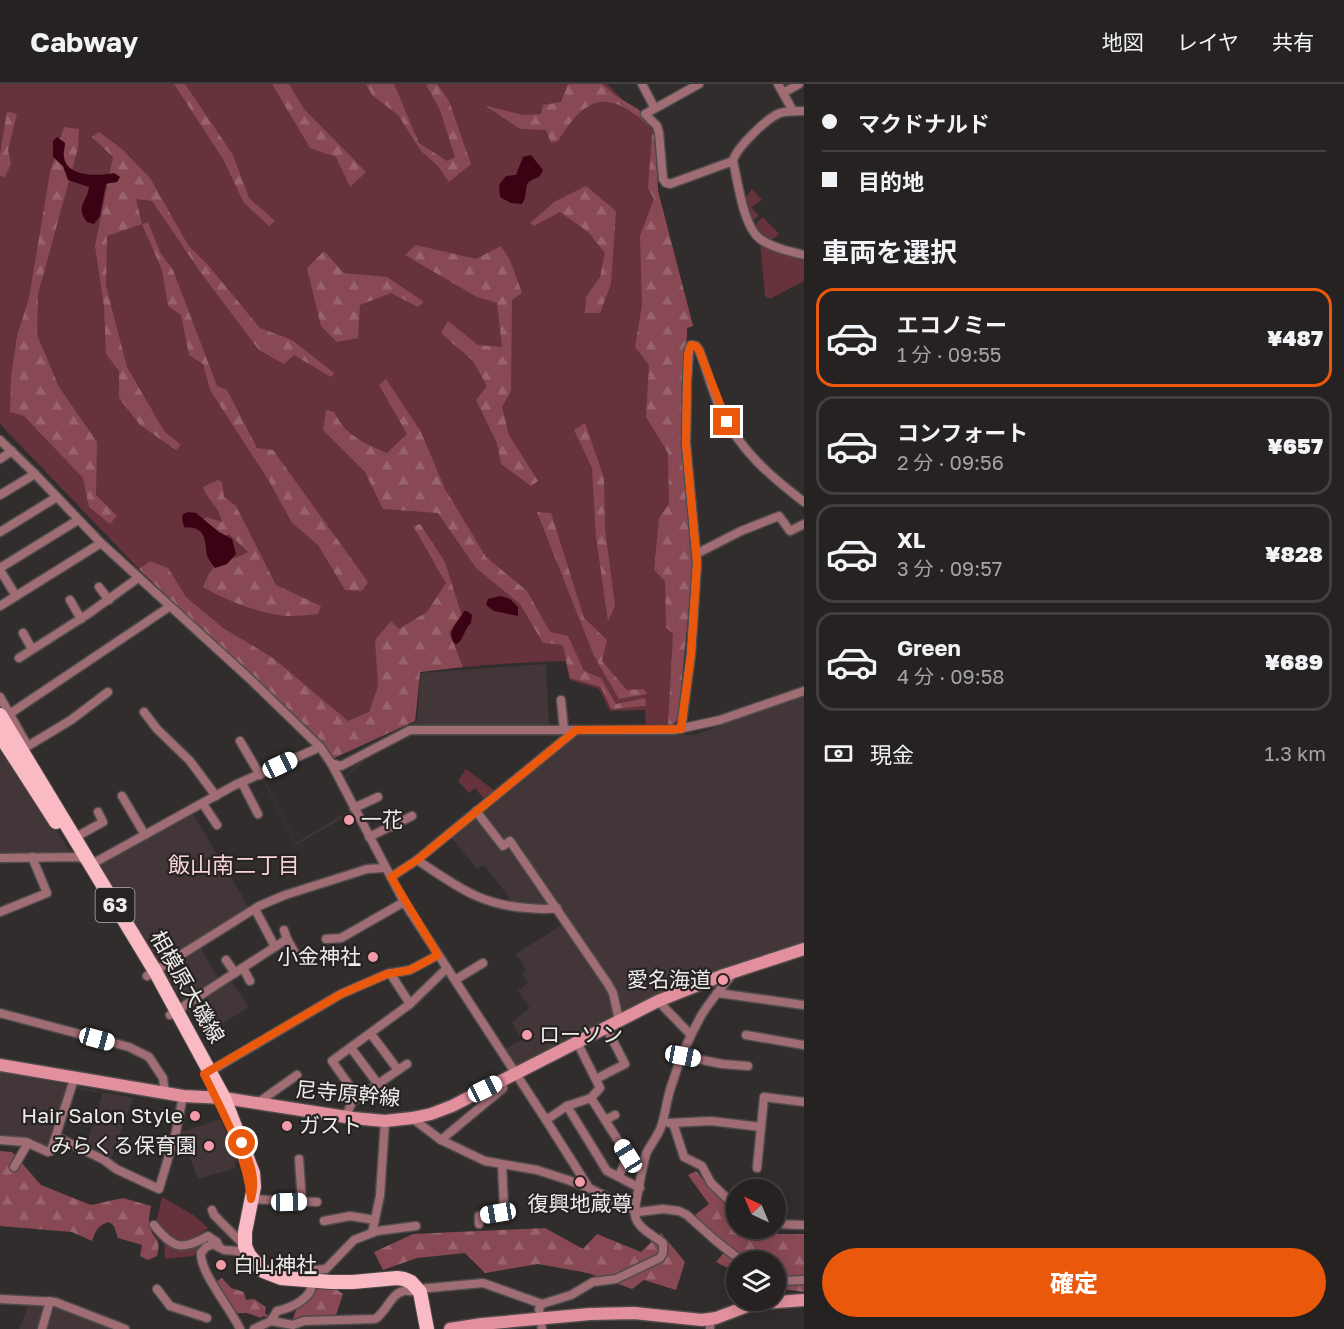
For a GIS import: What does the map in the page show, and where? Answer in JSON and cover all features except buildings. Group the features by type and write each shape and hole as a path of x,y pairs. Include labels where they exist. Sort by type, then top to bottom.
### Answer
{"main road":[{"name":"相模原大磯線","path":"4,716 79,857 151,974 220,1098 239,1145 249,1182 251,1199 245,1246"},
{"name":"相模原大磯線","path":"0,735 21,750 76,837 151,974"},
{"path":"245,1246 256,1265 270,1274 312,1281 353,1282 397,1278 411,1282 419,1291 427,1329"}],"street":[{"path":"642,84 654,107"},
{"path":"676,84 681,93"},
{"path":"699,84 645,114 657,126 659,133 663,179 670,184 733,161"},
{"path":"778,84 793,111"},
{"path":"783,93 799,84"},
{"path":"804,111 793,111 772,117 740,147 733,161 748,221 754,232 759,238 779,248 804,255"},
{"path":"681,729 691,654 696,554 686,444 688,354 691,345 696,346 699,350 721,410 738,440 765,471 804,502"},
{"path":"0,440 101,543 251,680 320,747 331,763 384,868 404,902 589,1188"},
{"path":"0,459 12,452"},
{"path":"0,495 35,474"},
{"path":"0,532 57,497"},
{"path":"696,554 741,531 779,516 790,531 804,524"},
{"path":"16,596 0,569 78,520"},
{"path":"0,606 101,543"},
{"path":"19,658 81,619 138,578"},
{"path":"99,587 109,600"},
{"path":"70,600 81,619"},
{"path":"0,698 4,716 169,607"},
{"path":"23,633 32,649"},
{"path":"331,763 341,766 410,730 681,729 720,720 804,691"},
{"path":"21,750 70,720 103,694"},
{"path":"561,700 564,730"},
{"path":"146,717 189,761 216,796"},
{"path":"391,877 417,860 576,730"},
{"path":"239,743 260,775"},
{"path":"0,858 79,857 92,864 216,796 320,747"},
{"path":"242,783 254,811"},
{"path":"123,796 145,835"},
{"path":"354,808 378,797"},
{"path":"203,804 217,825"},
{"path":"476,811 503,846 510,841 557,908 613,993 619,1020"},
{"path":"98,812 108,831"},
{"path":"369,837 406,817"},
{"path":"76,837 103,822"},
{"path":"0,912 47,893 32,857"},
{"path":"417,860 489,903 511,907 557,908"},
{"path":"151,974 268,902 367,869 384,868"},
{"path":"327,940 340,938 404,902"},
{"path":"255,909 275,947"},
{"path":"284,930 295,953"},
{"path":"173,1012 287,939"},
{"name":"尼寺原幹線","path":"0,1065 183,1096 220,1098 385,1120 412,1118 452,1106 658,1001 734,972 804,949"},
{"path":"207,1073 341,994 390,973 410,970 438,955"},
{"path":"226,960 235,973"},
{"path":"455,980 479,963"},
{"path":"243,968 250,981"},
{"path":"358,1098 332,1061 410,1004 447,968"},
{"path":"271,1321 293,1325 304,1321 375,1319 396,1296 404,1291 483,1282 542,1304 572,1294 593,1282 616,1279 660,1258 663,1253 663,1243 637,1221 634,1207 646,1153 656,1140 663,1123 672,1083 691,1035 702,1015 734,972"},
{"path":"390,973 410,1004"},
{"path":"718,993 804,1005"},
{"path":"658,1001 691,1035"},
{"path":"0,1013 129,1047 149,1057 163,1078 165,1093"},
{"path":"596,1079 625,1064 606,1027"},
{"path":"371,1034 398,1070"},
{"path":"746,1035 762,1035 800,1043"},
{"path":"546,1120 567,1106 591,1098 600,1088 577,1042"},
{"path":"351,1048 378,1084"},
{"path":"683,1056 745,1063"},
{"path":"346,1116 351,1104 358,1098 407,1064"},
{"path":"256,1104 297,1075"},
{"path":"0,1140 28,1143 48,1152 51,1151 74,1079"},
{"path":"441,1140 501,1090 503,1088 501,1081"},
{"path":"57,1137 159,1189 176,1132 183,1096"},
{"path":"759,1165 764,1096 804,1102"},
{"path":"591,1098 628,1156 619,1176"},
{"path":"567,1106 607,1171 640,1188"},
{"path":"605,1120 615,1115"},
{"path":"412,1118 441,1140 485,1161 537,1170 589,1188 635,1211 663,1209 679,1211 687,1215 729,1251"},
{"path":"372,1233 380,1196 385,1120"},
{"path":"663,1123 711,1121 761,1127"},
{"path":"674,1123 684,1157 704,1163 711,1184 726,1198"},
{"path":"14,1167 28,1143"},
{"path":"299,1159 302,1202"},
{"path":"479,1224 479,1216 498,1213 504,1208 501,1164"},
{"path":"251,1199 317,1202"},
{"path":"212,1214 245,1246"},
{"path":"328,1222 350,1216 375,1220"},
{"path":"786,1224 804,1224"},
{"path":"154,1225 163,1237 182,1247 208,1236 217,1242 219,1247"},
{"path":"295,1279 305,1271 326,1269 354,1240 397,1227 416,1226"},
{"path":"240,1329 200,1257 206,1247 213,1244 227,1250 238,1251 245,1267 249,1270 256,1265"},
{"path":"786,1281 804,1280"},
{"path":"254,1329 271,1321 277,1311 288,1309 307,1295 313,1287 312,1281"},
{"path":"157,1289 170,1306 207,1318"},
{"path":"0,1299 50,1301 125,1329"},
{"path":"450,1329 482,1324 541,1324 591,1314 634,1313 702,1320 710,1324 753,1304 804,1300"},
{"path":"42,1329 50,1301"},
{"path":"541,1324 539,1309 542,1304"}],"shaded area":[{"path":"0,84 607,84 655,132 658,191 693,326 687,328 678,719 673,725 646,724 645,710 610,711 599,689 570,680 565,661 456,668 420,672 415,721 334,758 139,569 0,424"},
{"path":"57,137 65,143 64,157 71,169 93,175 114,173 120,177 117,182 106,184 100,216 94,224 87,222 82,212 89,187 68,180 63,166 53,157 53,141"},
{"path":"531,155 543,170 539,177 527,184 522,204 511,203 500,197 499,185 506,176 516,175 523,157"},
{"path":"752,189 762,200 751,207 759,216 754,220 750,218 745,198"},
{"path":"763,217 779,234 773,239 768,239 756,227 757,222"},
{"path":"760,243 804,258 804,281 770,299 765,296"},
{"path":"196,513 219,532 232,539 236,554 227,564 215,568 208,557 205,539 201,532 194,528 184,527 183,514"},
{"path":"500,596 510,599 518,607 518,616 494,611 486,605 488,599"},
{"path":"464,611 472,615 471,623 457,644 454,643 451,634"},
{"path":"546,664 549,728 571,735 695,735 804,695 804,946 567,1043 561,1034 566,1043 515,1067 503,1050 522,1040 512,1022 530,1008 518,991 528,983 522,974 527,971 516,954 568,921 558,905 515,905 484,865 477,869 449,835 573,737 548,730 415,725 392,735 343,780 359,808 296,845 263,779 193,814 251,911 197,943 220,980 230,979 249,1007 204,1035 98,866 65,854 0,855 0,743 70,851 101,864 237,788 263,777 296,843 356,807 341,780 391,734 417,721 420,673"},
{"path":"466,769 495,791 485,800 475,788 469,793 458,781"},
{"path":"0,1071 133,1098 110,1162 85,1148 103,1093 71,1088 49,1148 0,1137"},
{"name":"みらくる保育園","path":"221,1120 238,1161 234,1162 236,1168 198,1179 181,1132"},
{"path":"162,1197 195,1216 208,1228 187,1240 168,1236 156,1224"},
{"path":"204,1239 207,1241 193,1256 165,1259 164,1241 180,1250 191,1247"},
{"path":"30,1302 47,1305 40,1329 19,1329"},
{"path":"58,1304 117,1329 46,1329 54,1307"}],"green space":[{"path":"174,84 185,84 233,155 249,198 275,221 269,226 244,203 223,159"},
{"path":"272,84 289,84 304,109 366,172 350,187 336,157 310,148"},
{"path":"366,84 394,84 419,143 447,161 455,157 440,110 426,84 437,84 449,101 471,164 449,182 438,166 421,151 398,115 372,95"},
{"path":"568,84 602,84 616,96 638,109 656,129 620,105 599,102 581,112 558,141 551,143 546,130 520,129 486,106 523,115 541,114 543,105 561,102"},
{"path":"7,111 17,114 8,150 11,164 5,177 0,176 0,155"},
{"path":"64,127 79,129 78,148 38,294 37,335 59,387 97,442 96,495 117,516 110,524 89,507 83,478 24,416 10,412 11,377 17,336 29,298 50,172"},
{"path":"99,132 122,149 150,178 188,245 208,265 260,328 292,340 334,373 331,377 294,355 284,364 259,350 201,273 152,201 136,199 142,224 107,236 106,286 127,367 164,431 181,445 176,450 140,425 119,398 119,371 106,354 104,306 95,246 113,157 92,137"},
{"path":"655,132 658,191 693,326 687,328 684,443 694,555 678,719 673,725 668,725 673,634 666,627 665,581 654,570 659,518 669,504 668,453 646,417 649,365 635,347 642,305 640,236 654,199 648,188 652,135"},
{"path":"586,186 616,211 611,284 600,313 585,313 586,297 600,277 605,253 588,232 560,212 534,226 530,223 554,202"},
{"path":"148,222 160,252 173,270 217,386 227,390 257,448 273,450 368,582 362,591 345,590 318,545 292,523 269,481 210,390 203,364 189,355 181,315 168,306 162,270 142,224"},
{"path":"416,245 476,259 501,246 510,260 522,293 512,300 511,391 502,407 509,435 538,481 531,486 501,464 497,443 476,400 487,386 473,361 441,333 448,321 478,345 502,347 497,303 477,297 405,255"},
{"path":"324,251 344,273 387,277 424,302 418,307 391,293 360,305 358,338 337,342 321,326 307,268"},
{"path":"386,379 421,432 445,489 486,557 527,591 550,632 568,636 584,671 601,678 616,704 645,698 646,706 611,709 601,687 570,678 563,645 543,643 520,604 476,568 438,513 383,509 365,472 323,430 326,410 334,412 350,433 387,453 407,434 379,385"},
{"path":"585,423 604,478 605,529 615,606 608,621 596,537 592,468 574,430"},
{"path":"218,480 222,482 224,497 236,506 276,585 321,606 318,614 289,616 268,613 233,602 203,587 216,565 248,552 229,534 221,537 203,520 206,517 222,522 203,487"},
{"path":"537,512 551,513 584,618 607,640 602,661 627,690 644,689 647,694 619,699 594,656"},
{"path":"420,524 445,562 462,616 449,632 463,667 420,672 415,721 334,758 139,569 150,561 168,568 186,597 223,628 273,658 348,721 369,712 378,686 375,640 391,621 399,629 427,612 446,583 413,526"},
{"path":"0,1151 12,1152 41,1185 91,1205 123,1198 151,1206 149,1225 158,1242 157,1256 148,1260 140,1256 142,1245 118,1238 114,1226 109,1222 98,1229 92,1241 72,1232 0,1226"},
{"path":"696,1171 726,1204 726,1239 786,1239 786,1234 804,1234 804,1292 786,1289 786,1251 726,1251 726,1267 716,1262 727,1249 695,1215 709,1204 688,1175"},
{"path":"545,1228 583,1249 597,1234 641,1252 661,1233 685,1262 676,1290 644,1280 632,1289 588,1273 538,1264 485,1273 465,1253 417,1258 383,1270 374,1252 413,1234"},
{"path":"222,1278 231,1288 244,1292 246,1300 254,1299 266,1307 265,1314 292,1322 296,1310 322,1285 333,1287 343,1294 336,1315 306,1317 294,1323 263,1316 261,1318 247,1313 236,1313 216,1282"}],"place":[{"name":"一花","path":"349,820"},
{"name":"小金神社","path":"373,957"},
{"name":"愛名海道","path":"723,980"},
{"name":"ローソン","path":"527,1035"},
{"name":"Hair Salon Style","path":"195,1116"},
{"name":"ガスト","path":"287,1126"},
{"name":"みらくる保育園","path":"209,1146"},
{"name":"復興地蔵尊","path":"580,1182"},
{"name":"白山神社","path":"221,1265"}],"district":[{"name":"飯山南二丁目","path":"234,865"}],"route":[{"path":"242,1143 253,1173 254,1187 251,1199 239,1145 204,1074 341,994 387,974 410,970 438,955 391,877 417,860 576,730 681,729 691,654 697,563 686,444 688,354 691,345 696,346 699,350 727,422"}]}
